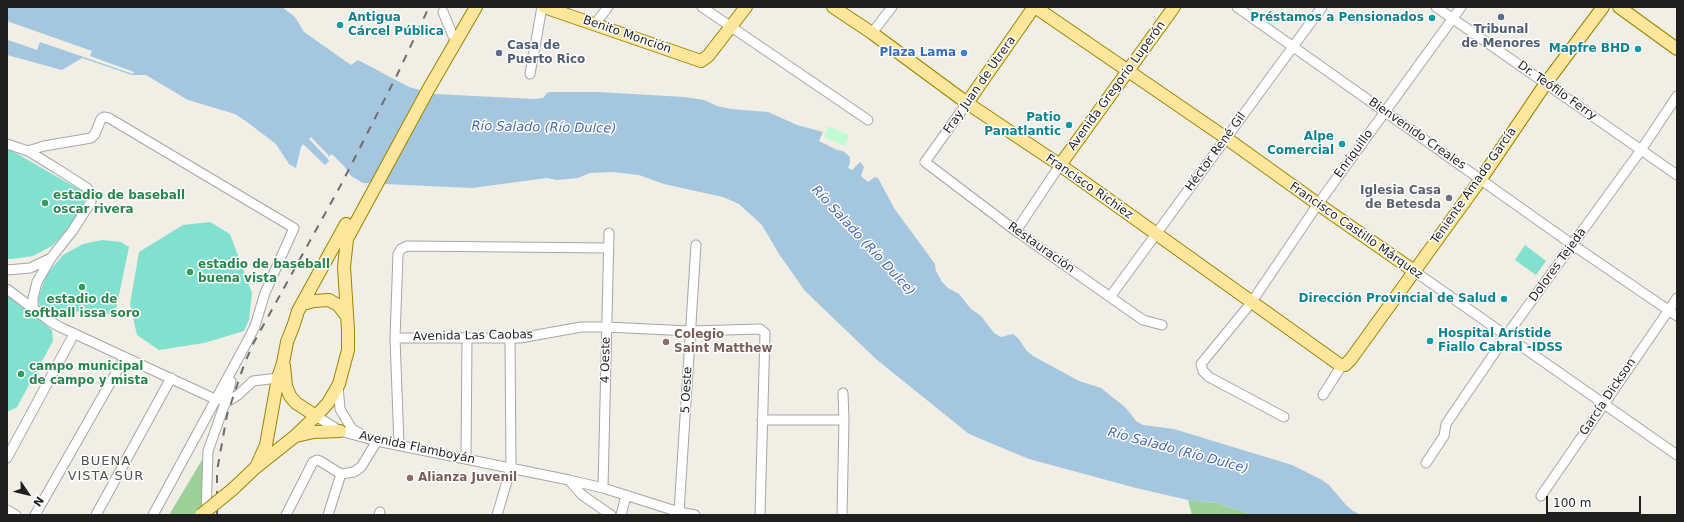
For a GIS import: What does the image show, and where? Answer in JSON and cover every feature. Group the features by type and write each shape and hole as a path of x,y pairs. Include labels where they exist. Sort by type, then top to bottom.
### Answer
{"main road":[{"path":"255,468 266,445 278,378 283,363 287,342 298,312 365,200 468,7"},
{"path":"425,90 476,7"},
{"name":"Benito Monción","path":"543,7 699,61 702,61 708,56 731,27"},
{"path":"731,27 746,7"},
{"name":"Francisco Richiez","path":"833,7 967,103 1060,165 1250,302 1340,365 1344,365"},
{"name":"Francisco Castillo Márquez","path":"1034,7 1226,138 1414,271"},
{"name":"Fray Juan de Utrera","path":"967,103 1034,7"},
{"name":"Avenida Gregorio Luperón","path":"1060,165 1174,7"},
{"name":"Teniente Amado García","path":"1344,365 1481,179 1546,83 1602,7"},
{"path":"1619,7 1677,49"},
{"path":"201,515 233,489 255,468 294,437 316,416 328,403 338,384 348,350 344,267 347,239 365,200"},
{"path":"303,304 314,300 329,300 338,304 346,315"},
{"path":"283,363 286,386 290,396 296,404 316,416"},
{"path":"294,437 314,432 340,431"}],"street":[{"path":"530,74 543,7"},
{"path":"595,24 608,7"},
{"path":"702,7 868,120"},
{"path":"872,34 892,7"},
{"name":"Bienvenido Creales","path":"1237,7 1481,179 1573,246 1677,316"},
{"name":"Héctor René Gil","path":"1110,297 1322,7"},
{"name":"Dr. Teófilo Ferry","path":"1436,7 1677,175"},
{"name":"Enriquillo","path":"1284,417 1209,377 1203,371 1201,364 1250,302 1318,204 1461,7"},
{"path":"443,12 453,36"},
{"name":"Dolores Tejeda","path":"1426,463 1444,436 1446,424 1506,336 1573,246 1677,96"},
{"name":"Fray Juan de Utrera","path":"925,162 967,103"},
{"path":"28,151 44,146 91,138 95,134 101,118 109,118 294,228 265,293 255,326 234,368 221,401 208,451 206,515"},
{"path":"7,144 28,151 87,188 91,194 91,202 73,230 51,258 37,282 33,298 33,309"},
{"name":"Restauración","path":"925,162 1016,231 1143,320 1162,325"},
{"path":"1016,231 1060,165"},
{"name":"4 Oeste","path":"603,488 609,232"},
{"name":"5 Oeste","path":"680,512 696,245"},
{"path":"399,445 395,338 398,254 401,249 407,246 608,248"},
{"path":"7,270 30,268 51,258"},
{"name":"Francisco Castillo Márquez","path":"1414,271 1677,455"},
{"path":"7,289 51,322 221,401"},
{"name":"García Dickson","path":"1541,496 1677,298"},
{"name":"Avenida Las Caobas","path":"395,338 531,337 581,327 690,331 760,329 765,333 762,420"},
{"path":"7,458 74,334"},
{"path":"466,459 467,338"},
{"path":"497,515 511,468 510,338"},
{"path":"35,515 125,357"},
{"path":"1323,395 1344,365"},
{"path":"96,515 171,378"},
{"path":"152,515 221,401 238,395 253,381 278,378"},
{"path":"286,515 313,462 317,460 320,461 341,474 354,472 360,467 373,440 352,429 345,418 340,409 338,384"},
{"path":"842,515 844,420 843,393"},
{"name":"Avenida Flamboyán","path":"316,416 340,431 373,440 569,480 603,488 680,512 695,515"},
{"path":"760,515 762,420 844,420"},
{"path":"328,515 341,474"},
{"path":"569,480 582,495 611,515"},
{"path":"621,515 626,496"},
{"path":"7,510 16,515"}],"green space":[{"path":"828,126 849,135 845,146 824,137"},
{"path":"202,460 202,515 169,515"},
{"path":"1188,500 1217,503 1254,515 1192,515"}],"shaded area":[{"name":"estadio de baseball oscar rivera","path":"7,148 87,194 80,213 68,229 52,246 33,256 12,259 7,259"},
{"name":"estadio de baseball buena vista","path":"210,222 230,234 252,293 249,320 244,331 204,343 159,350 137,335 130,304 139,252 183,225"},
{"name":"estadio de softball issa soro","path":"102,240 121,242 129,247 115,314 40,309 38,299 46,275 63,255 83,244"},
{"path":"1525,245 1546,261 1536,275 1515,260"},
{"name":"campo municipal de campo y mista","path":"7,295 52,330 53,341 17,407 7,412"}],"water":[{"name":"Río Salado (Río Dulce)","path":"7,7 282,7 295,17 304,32 351,65 358,60 409,87 434,94 534,99 543,98 550,92 598,92 684,97 704,100 717,106 731,109 768,112 797,125 823,132 819,141 837,150 843,151 850,157 848,168 852,170 860,162 864,167 861,176 868,182 875,177 878,178 894,208 935,264 936,271 942,282 948,288 959,294 971,309 981,316 994,333 1001,337 1013,334 1033,356 1079,381 1101,388 1126,408 1136,421 1143,425 1174,429 1292,465 1329,485 1346,505 1361,515 1254,515 1217,503 1188,500 1136,488 1029,459 969,434 876,359 805,291 779,254 762,225 739,204 723,197 664,184 639,175 612,172 590,173 578,178 557,180 547,178 472,188 363,183 351,176 344,166 332,154 327,158 329,161 325,165 303,144 296,168 289,164 276,144 235,114 188,100 146,75 132,75 82,58 62,70 7,55"}],"pier":[{"path":"7,21 92,51 90,56 134,72 133,74 40,42 37,50 8,40 7,43"},
{"path":"311,137 329,156 327,158 309,139"}],"railway":[{"path":"217,515 217,471 227,415 244,365 253,344 343,181 397,75 429,7"}],"place":[{"name":"Tribunal de Menores","path":"1501,17"},
{"name":"Préstamos a Pensionados","path":"1432,18"},
{"name":"Antigua Cárcel Pública","path":"340,25"},
{"name":"Mapfre BHD","path":"1638,49"},
{"name":"Casa de Puerto Rico","path":"499,53"},
{"name":"Plaza Lama","path":"964,53"},
{"name":"Patio Panatlantic","path":"1069,125"},
{"name":"Alpe Comercial","path":"1342,144"},
{"name":"Iglesia Casa de Betesda","path":"1449,198"},
{"name":"estadio de baseball oscar rivera","path":"45,203"},
{"name":"estadio de baseball buena vista","path":"190,272"},
{"name":"estadio de softball issa soro","path":"82,287"},
{"name":"Dirección Provincial de Salud","path":"1504,299"},
{"name":"Hospital Arístide Fiallo Cabral -IDSS","path":"1430,341"},
{"name":"Colegio Saint Matthew","path":"666,342"},
{"name":"campo municipal de campo y mista","path":"21,374"},
{"name":"Alianza Juvenil","path":"410,478"}],"district":[{"name":"BUENA VISTA SUR","path":"106,470"}]}
